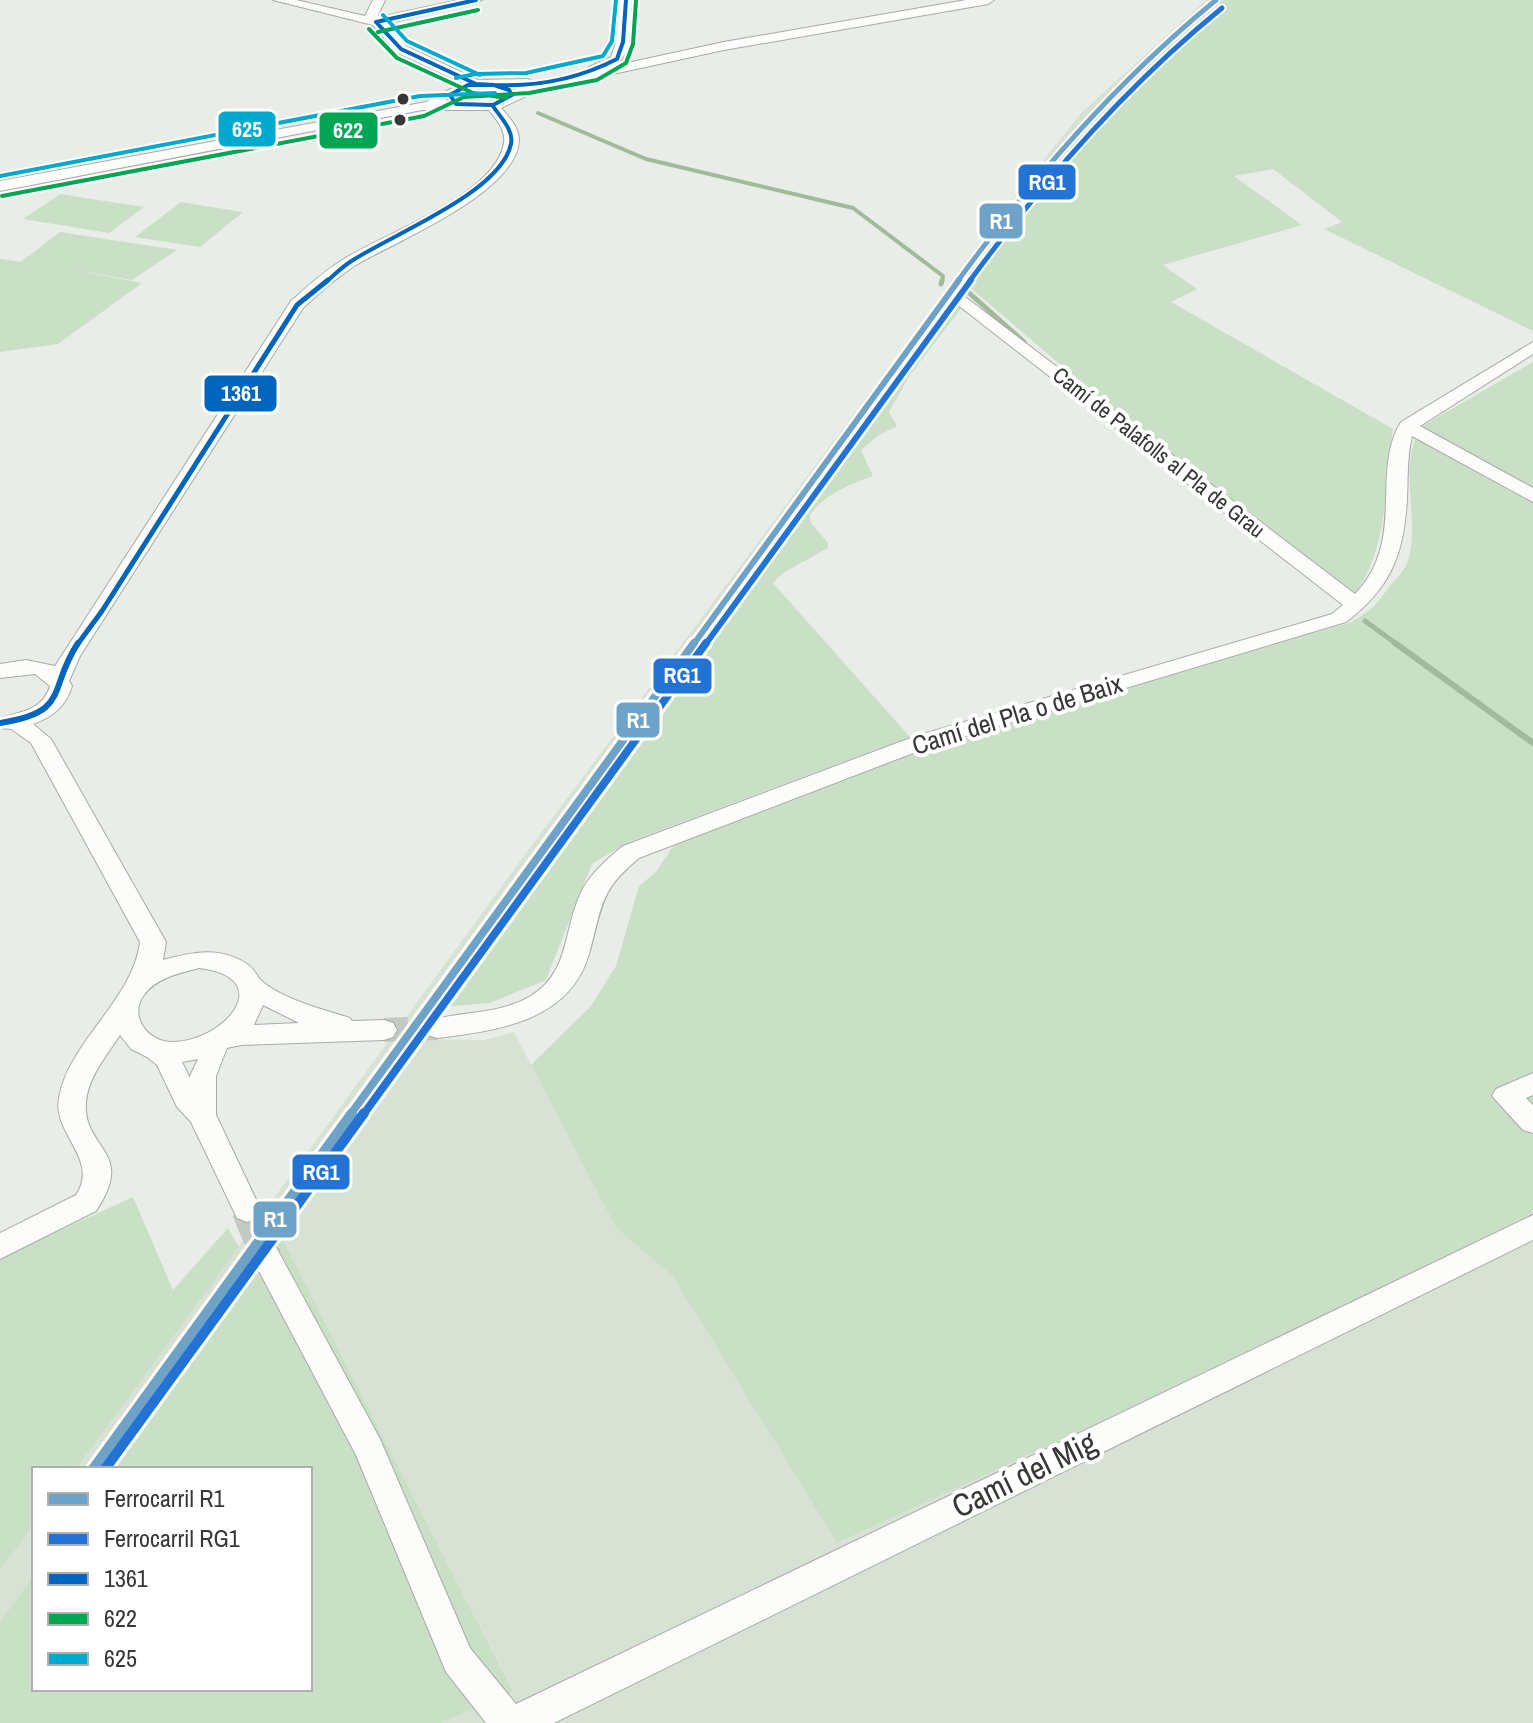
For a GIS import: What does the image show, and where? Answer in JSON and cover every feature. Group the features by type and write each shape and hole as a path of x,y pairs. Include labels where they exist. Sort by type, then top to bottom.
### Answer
{"street":[{"path":"379,0 371,15 376,22 401,49 460,89 474,108 493,106 509,99 507,90"},
{"path":"290,1 376,22 476,0"},
{"path":"626,0 630,53"},
{"path":"591,73 630,53 666,56 707,50 988,0"},
{"path":"0,186 422,106 460,89 507,90 686,57 707,50"},
{"path":"591,73 630,53 686,57"},
{"path":"8,723 42,712 59,696 59,680 70,656 102,611 297,305 338,270 460,200 494,173 509,150 511,138 508,125 493,106"},
{"name":"Camí de Palafolls al Pla de Grau","path":"960,298 1357,606"},
{"path":"1533,347 1407,426 1533,496"},
{"name":"Camí del Pla o de Baix","path":"437,1028 505,1018 532,1007 555,990 576,956 589,896 608,869 631,852 921,742 1339,618 1357,606 1386,567 1396,534 1399,443 1407,426"},
{"path":"12,667 70,656"},
{"path":"12,667 51,673 59,680"},
{"path":"0,1247 86,1203 92,1196 99,1175 98,1164 72,1111 76,1084 150,966 153,942 40,739 42,712"},
{"path":"8,723 40,739"},
{"path":"153,942 199,959 232,965 244,974 252,988 252,1002 246,1016 216,1042 203,1076 202,1115"},
{"path":"199,959 175,963 153,972 130,996 126,1029 167,1059 187,1100 202,1115 247,1210"},
{"path":"91,1062 151,1048 185,1051 241,1035 375,1030 316,1020 252,988"},
{"path":"1533,1083 1506,1096 1533,1122"},
{"name":"Camí del Mig","path":"516,1723 1533,1227"},
{"path":"266,1256 369,1449 458,1660 509,1723"}],"shaded area":[{"path":"1206,0 1224,0 1149,59 1046,171 419,1039 484,1040 514,1032 616,1228 673,1277 837,1543 1533,1225 1533,1723 441,1723 513,1690 278,1232 111,1467 77,1467 518,864 1082,112"},
{"path":"32,1528 32,1578 0,1622 0,1570"}],"green space":[{"path":"1224,0 1533,0 1533,331 1324,229 1342,222 1273,169 1234,176 1302,225 1163,265 1197,289 1171,302 1393,429 1379,538 1364,579 1352,597 1144,436 966,284 1037,183 1088,123 1153,58"},
{"path":"60,194 144,207 109,233 23,219"},
{"path":"181,202 243,212 200,247 135,237"},
{"path":"60,232 177,250 132,280 69,269 142,283 58,344 0,352 0,259 21,262"},
{"path":"955,299 965,303 910,375 889,412 897,426 879,435 861,450 873,476 830,496 810,515 811,523 828,543 828,548 783,573 773,583 910,737 629,842 592,864 546,980 490,1003 442,1007"},
{"path":"1533,362 1533,1225 837,1543 673,1277 616,1228 531,1065 591,1006 616,966 639,886 656,872 677,840 924,747 1349,623 1372,608 1408,561 1412,527 1411,458 1414,441 1422,426"},
{"path":"133,1197 173,1290 228,1228 239,1247 77,1467 32,1467 32,1528 0,1570 0,1258"},
{"path":"278,1231 513,1691 441,1723 0,1723 0,1622 32,1578 32,1691 312,1691 312,1467 111,1467"}],"waterway":[{"path":"538,113 646,159 853,208 943,276 942,282"},
{"path":"941,284 942,280"},
{"path":"967,291 1024,342"},
{"path":"1365,621 1398,645"},
{"path":"1395,643 1533,743"}],"tunnel":[{"path":"384,1030 437,1028"},
{"path":"247,1210 266,1256"}],"rail line":[{"name":"R1","path":"94,1467 999,224 1128,78 1216,0"},
{"name":"RG1","path":"106,1467 1007,230 1135,85 1222,8"}],"transit line":[{"name":"1361","path":"376,22 476,0"},
{"name":"625","path":"456,78 475,74 526,73 603,56 612,41 616,0"},
{"name":"1361","path":"494,85 557,81 589,72 617,59 623,42 626,0"},
{"name":"622","path":"2,196 424,116 464,97 529,93 597,80 626,63 633,44 636,1"},
{"name":"622","path":"378,32 478,10"},
{"name":"625","path":"383,15 407,41 480,75"},
{"name":"1361","path":"376,22 401,49 476,84 494,85"},
{"name":"622","path":"369,29 397,58 473,93 506,98"},
{"name":"1361","path":"468,85 494,85 509,90 512,95 493,105 456,104 450,95 468,85"},
{"name":"625","path":"0,176 420,96 495,93"},
{"name":"1361","path":"0,723 34,715 49,707 54,700 65,667 80,640 102,611 297,305 350,262 466,197 503,163 511,144 511,133 493,106"}]}
